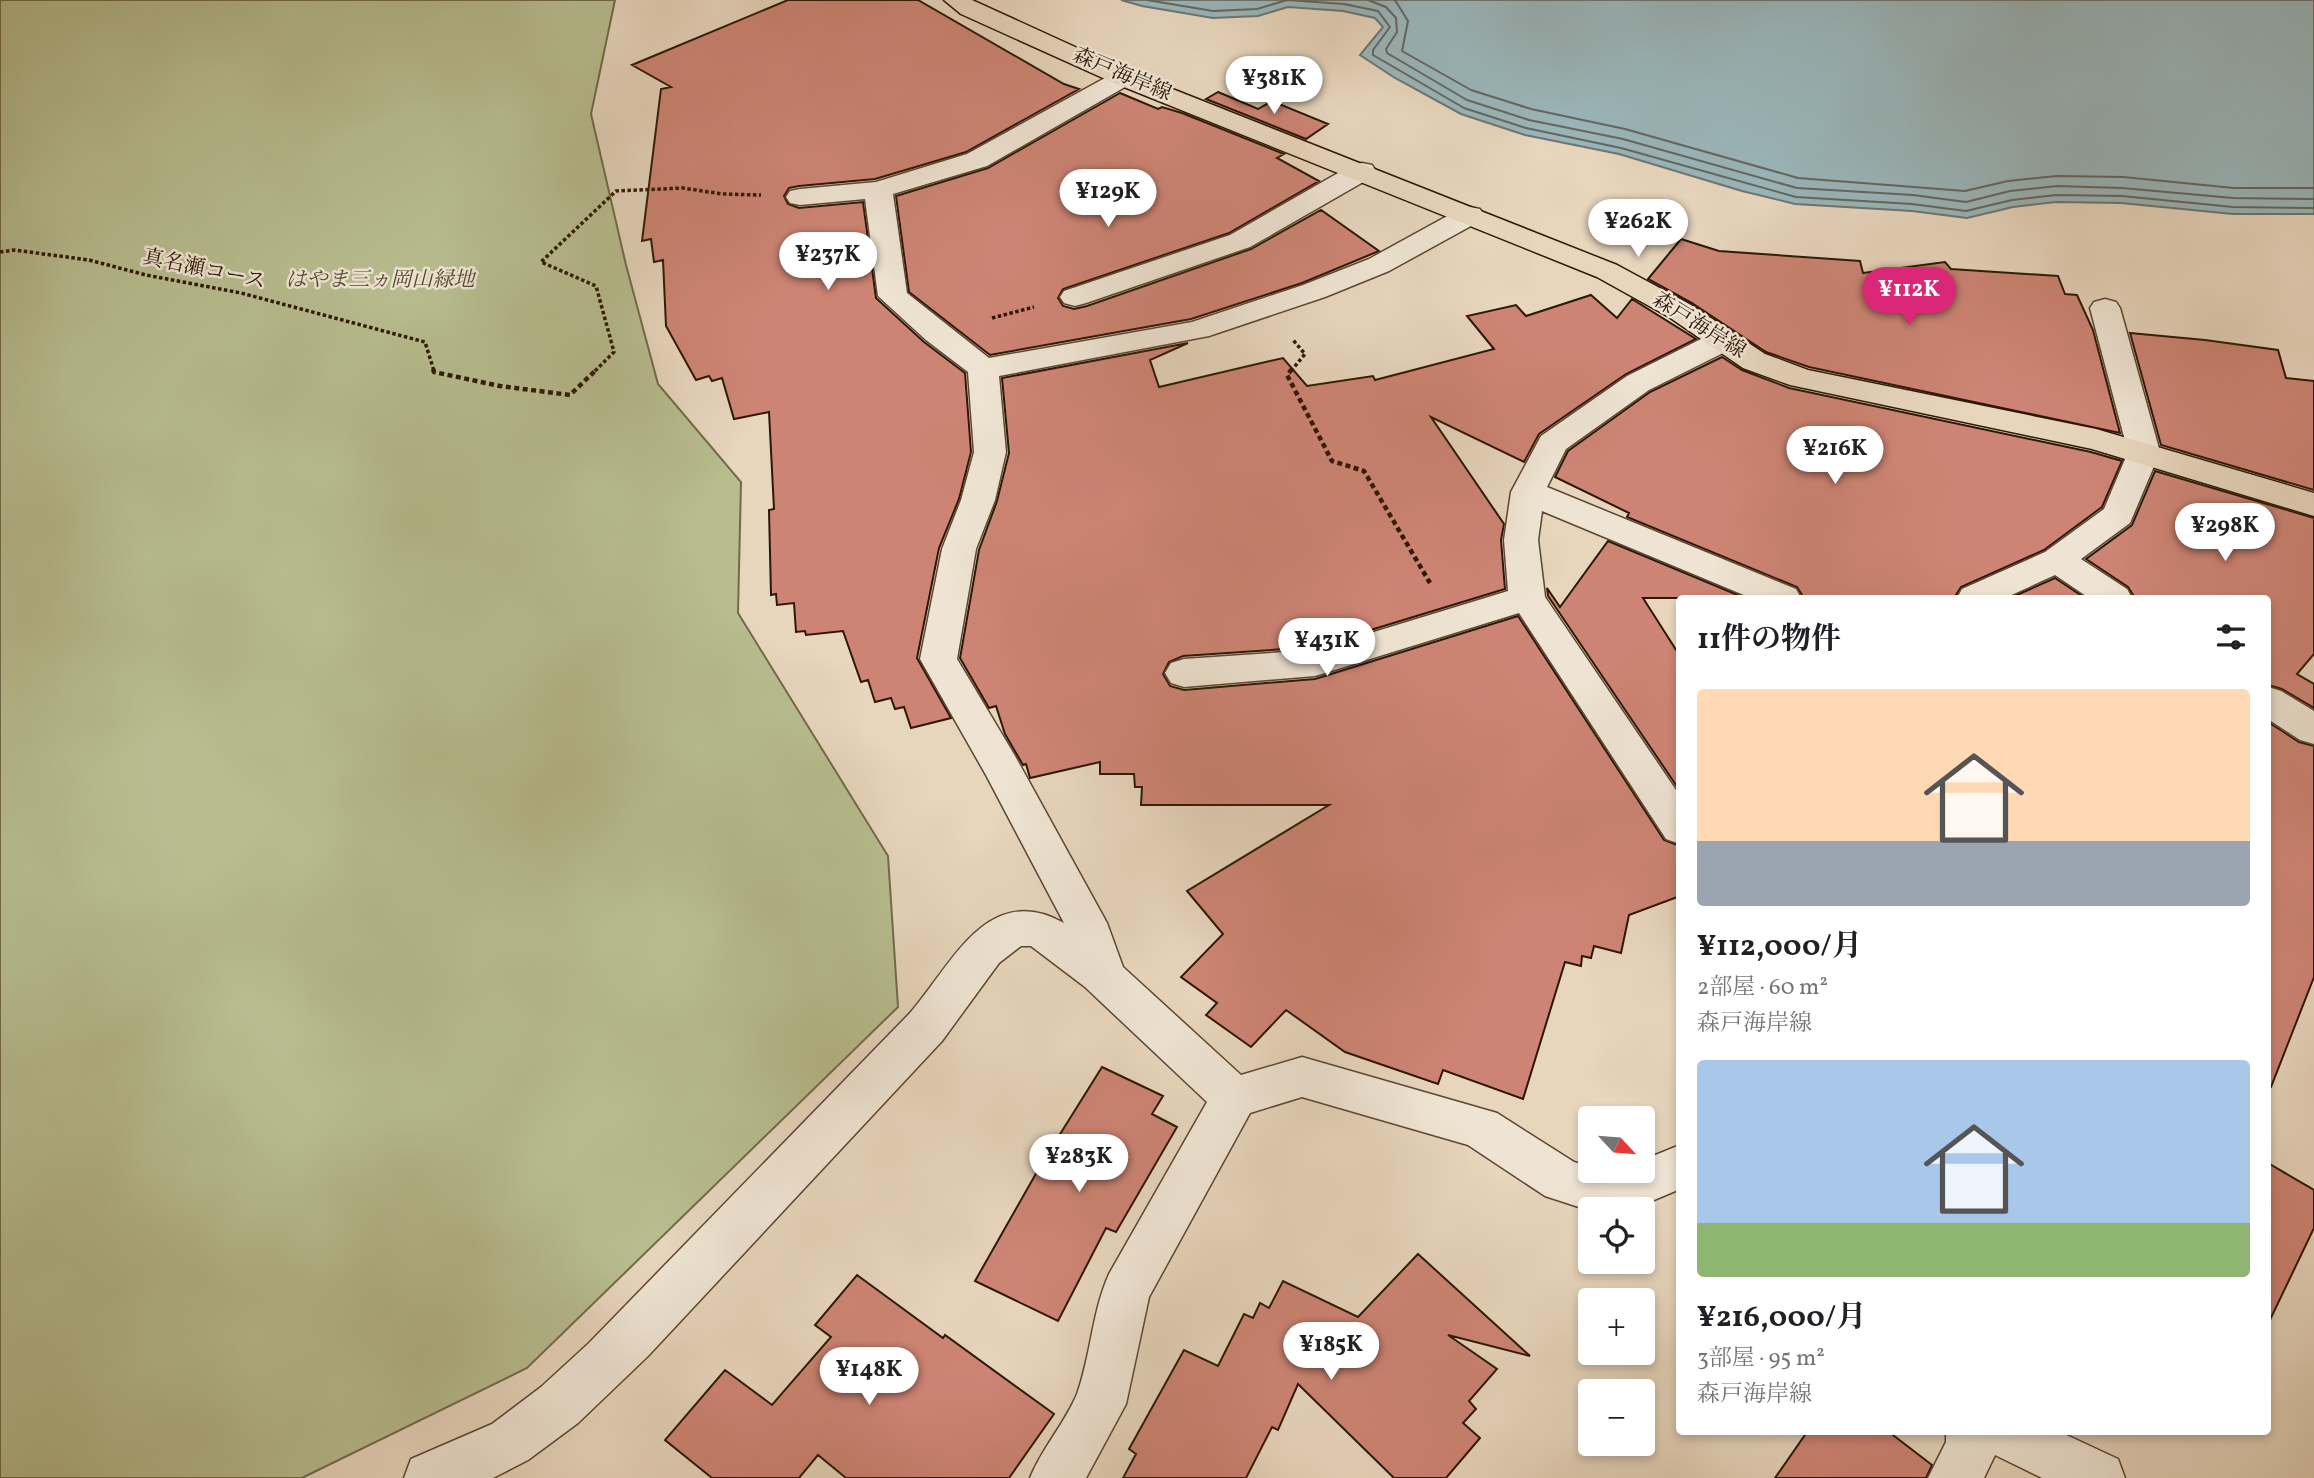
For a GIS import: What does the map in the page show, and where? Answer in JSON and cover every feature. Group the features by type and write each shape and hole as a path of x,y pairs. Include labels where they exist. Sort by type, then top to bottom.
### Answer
{"main road":[{"name":"森戸海岸線","path":"956,0 970,9 1124,78 1607,271 1680,311 1754,361 1801,378 2144,452 2314,505"}],"street":[{"path":"800,197 878,190 977,160 1124,78"},
{"path":"1075,298 1240,242 1362,171"},
{"path":"878,190 893,296 937,334 984,369 1198,330 1378,265 1470,215"},
{"path":"1981,595 2057,560 2118,515 2144,452 2105,308"},
{"path":"1676,822 1527,598 1521,540 1528,492 1553,443 1638,383 1722,341"},
{"path":"984,369 990,452 978,500 959,549 938,659 1001,767 1092,935 1104,975"},
{"path":"1528,492 1776,595"},
{"path":"2057,560 2110,595"},
{"path":"1184,673 1315,663 1527,598"},
{"path":"2271,703 2314,730"},
{"path":"430,1478 509,1443 564,1401 660,1306 937,1016 987,945 999,934 1028,926 1052,937 1104,975 1234,1098"},
{"path":"1056,1478 1100,1404 1126,1291 1234,1098 1302,1077 1481,1128 1562,1181 1613,1195 1676,1169"},
{"path":"1954,1478 1972,1448 1972,1435"},
{"path":"2010,1435 2099,1478"}],"path":[{"name":"真名瀬コース","path":"0,252 14,250 89,260 146,275 241,293 425,342 434,372 500,386 570,395 614,352 596,286 541,262 616,191 683,188 722,194 800,197"},
{"path":"937,334 1075,298"},
{"path":"1266,307 1305,354 1287,375 1332,461 1364,471 1452,621"}],"green space":[{"name":"はやま三ヵ岡山緑地","path":"0,0 615,0 591,114 626,265 658,384 741,482 738,613 888,856 898,1007 527,1368 302,1478 0,1478"}],"water":[{"path":"1121,0 2314,0 2314,214 2233,214 2121,203 2056,202 2013,207 1967,218 1912,211 1795,204 1619,154 1525,135 1461,114 1395,78 1360,55 1383,27 1375,18 1343,11 1288,7 1258,16 1213,18"}],"building":[{"path":"788,0 918,0 1064,84 1079,89 966,152 875,179 789,188 784,196 788,204 799,208 863,202 876,298 924,342 965,373 971,452 959,499 939,548 917,658 951,718 911,728 904,707 895,709 891,698 875,702 868,680 861,682 843,631 806,635 805,631 796,632 794,603 777,605 776,594 771,595 769,510 774,509 769,412 734,419 722,378 712,381 709,376 696,380 666,326 663,260 654,262 651,239 642,241 661,89 671,87 632,65"},
{"path":"1218,92 1258,109 1272,101 1328,124 1306,139 1206,99"},
{"path":"1120,93 1158,109 1162,107 1182,113 1284,154 1277,158 1319,181 1229,233 1063,289 1058,298 1063,306 1074,309 1087,306 1251,249 1321,210 1379,251 1302,283 1191,319 990,355 909,292 896,196 988,168"},
{"path":"1681,239 1719,251 1860,261 1863,273 1945,262 1951,269 2058,276 2065,294 2077,295 2093,330 2120,433 1809,367 1766,352 1692,303 1648,279"},
{"path":"1591,295 1617,318 1632,299 1696,339 1626,374 1539,434 1524,462 1431,417 1504,524 1501,540 1505,589 1315,647 1183,656 1169,662 1163,674 1170,686 1184,690 1315,679 1518,616 1664,840 1676,844 1676,897 1629,915 1621,953 1594,946 1591,958 1582,956 1581,966 1565,962 1523,1099 1443,1070 1438,1084 1345,1052 1286,1010 1251,1047 1206,1015 1217,1003 1181,977 1223,934 1187,891 1329,805 1141,805 1142,787 1135,787 1134,774 1100,774 1100,762 1030,778 1026,764 1023,765 1005,734 996,706 989,708 960,658 979,550 997,501 1009,453 1002,378 1188,343 1150,360 1159,387 1283,358 1307,386 1373,376 1375,380 1494,349 1467,316 1516,305 1526,316"},
{"path":"2130,333 2278,350 2286,378 2314,381 2314,490 2161,445"},
{"path":"1722,357 1742,370 1789,388 2091,452 2122,461 2102,507 2044,550 1961,587 1956,595 1802,595 1797,587 1627,517 1629,513 1555,477 1568,451 1650,392"},
{"path":"2155,471 2314,518 2314,654 2297,674 2314,684 2314,708 2282,689 2271,686 2271,595 2133,595 2128,587 2086,559 2132,525"},
{"path":"1608,541 1738,595 1643,598 1676,650 1676,785 1548,596 1547,588 1560,607"},
{"path":"2055,578 2080,595 2017,595"},
{"path":"2271,724 2299,742 2314,746 2314,977 2271,1087"},
{"path":"1102,1067 1163,1096 1152,1114 1177,1127 1116,1232 1106,1228 1058,1321 975,1281 1042,1163"},
{"path":"2271,1165 2314,1190 2314,1228 2271,1318"},
{"path":"1418,1254 1530,1356 1448,1335 1497,1369 1469,1401 1476,1409 1463,1423 1480,1438 1446,1478 1394,1478 1298,1384 1278,1430 1272,1427 1246,1478 1123,1478 1136,1454 1129,1449 1184,1350 1218,1366 1244,1314 1253,1318 1260,1303 1269,1308 1283,1281 1358,1317"},
{"path":"857,1275 1054,1414 1009,1478 846,1478 818,1455 799,1478 712,1478 665,1440 725,1370 772,1405 831,1337 815,1325"},
{"path":"1805,1435 1893,1435 1932,1465 1926,1478 1775,1478"}]}
